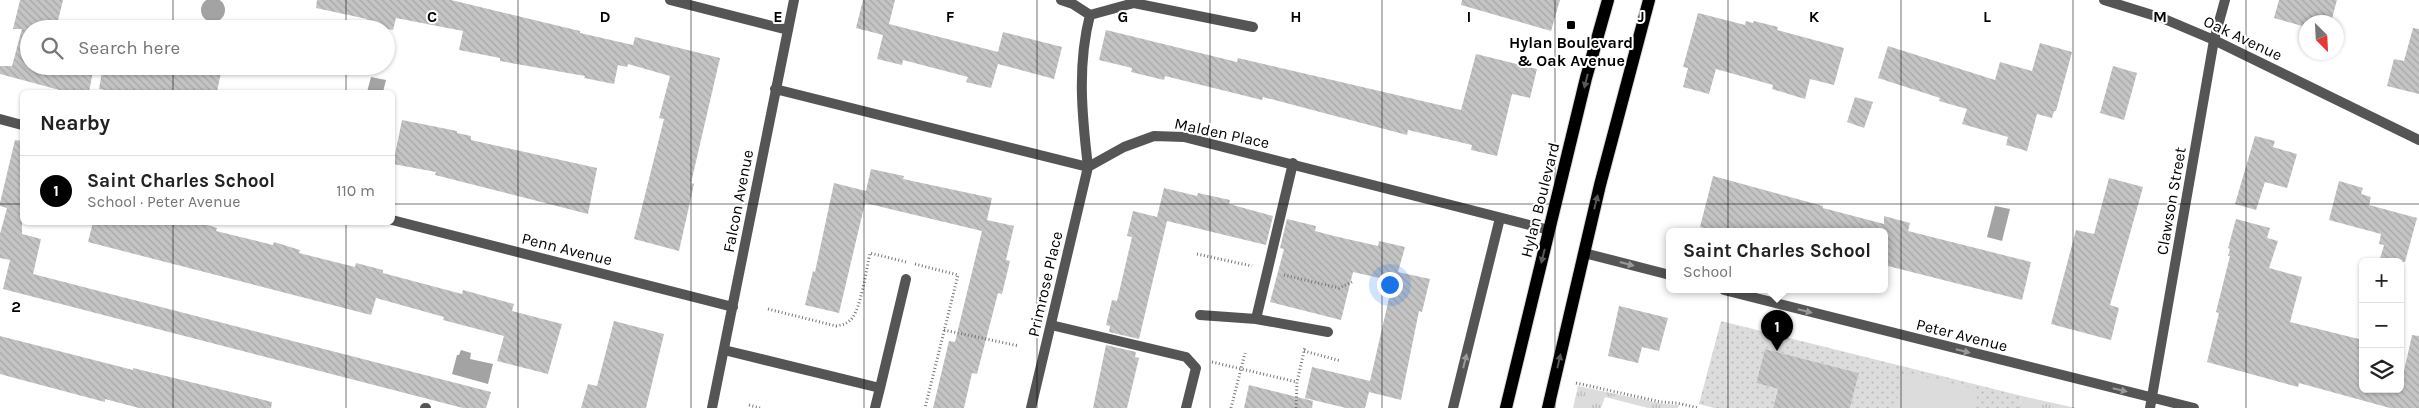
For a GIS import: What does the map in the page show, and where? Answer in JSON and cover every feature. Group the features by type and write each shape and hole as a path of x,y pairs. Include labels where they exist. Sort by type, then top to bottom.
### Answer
{"main road":[{"name":"Hylan Boulevard","path":"1506,408 1608,0"},
{"path":"1548,408 1584,253 1649,0"}],"street":[{"path":"670,0 788,30"},
{"name":"Falcon Avenue","path":"712,408 794,0"},
{"path":"1061,0 1073,4 1090,15 1134,3 1253,27"},
{"name":"Oak Avenue","path":"2104,0 2162,18 2214,40 2419,140"},
{"name":"Clawson Street","path":"2151,403 2214,40 2225,0"},
{"name":"Primrose Place","path":"1031,408 1088,167 1082,115 1083,42 1090,15"},
{"path":"775,89 1088,167"},
{"path":"0,119 20,124"},
{"name":"Malden Place","path":"1088,167 1124,147 1154,136 1184,137 1549,230"},
{"path":"1256,319 1293,164"},
{"path":"1453,408 1500,218"},
{"name":"Penn Avenue","path":"395,221 733,308"},
{"path":"1584,253 1666,275"},
{"path":"875,408 906,279"},
{"name":"Peter Avenue","path":"1735,293 2151,403 2194,408"},
{"path":"1200,315 1256,319 1328,332"},
{"path":"1051,326 1186,357 1196,368 1186,408"},
{"path":"724,350 880,388"}],"path":[{"path":"1197,254 1339,288 1352,282"},
{"path":"944,330 1019,346"},
{"path":"1296,408 1296,382 1305,349 1341,361"},
{"path":"1231,408 1245,353"},
{"path":"1208,361 1296,382"},
{"path":"1576,383 1661,402 1677,403 1698,408"},
{"path":"749,405 760,408"}],"green space":[{"path":"1721,321 2022,396 2019,408 1850,408 1859,373 1765,349 1756,383 1778,389 1773,408 1714,408 1699,404"},
{"path":"1904,372 1979,390 1974,408 1895,408"},
{"path":"1578,386 1664,404 1679,405 1678,408 1648,408 1605,397 1601,408 1573,408"},
{"path":"2022,396 2076,408 2019,408"}],"shaded area":[{"path":"218,-1 224,5 225,10 222,19 204,19 201,10 204,1"},
{"path":"371,77 386,80 384,90 368,90"},
{"path":"1995,206 2010,209 2002,241 1987,237"},
{"path":"461,350 471,353 470,359 493,364 488,384 452,374 457,355 459,355"}],"building":[{"path":"20,0 63,0 58,20 20,20 20,29 13,29"},
{"path":"317,0 451,0 633,45 635,37 720,58 691,183 694,184 679,251 634,239 664,119 659,118 670,76 628,64 627,67 618,65 614,84 584,78 585,76 500,61 500,58 459,50 463,31 396,18 395,22 395,20 367,20 316,8"},
{"path":"863,0 895,0 889,24 998,52 1003,32 1062,47 1054,79 998,64 991,88 966,82 968,77 903,60 902,65 877,59 883,35 856,28"},
{"path":"1462,0 1560,0 1551,31 1461,5"},
{"path":"2279,0 2337,0 2333,15 2299,15 2299,25 2274,18"},
{"path":"1698,13 1745,25 1746,21 1753,23 1754,21 1778,27 1777,30 1844,48 1834,85 1810,79 1805,99 1772,89 1773,85 1716,69 1709,94 1683,87 1688,68 1683,67"},
{"path":"2413,28 2419,29 2419,94 2387,86 2394,59 2404,61"},
{"path":"1106,30 1237,62 1238,58 1461,110 1476,54 1537,69 1530,98 1512,94 1497,156 1471,150 1472,145 1408,130 1407,135 1263,97 1262,100 1165,76 1164,80 1131,72 1132,68 1099,60"},
{"path":"20,36 20,75 92,75 89,90 60,90 0,74 0,66 12,66"},
{"path":"2040,43 2072,52 2056,111 2054,111 2052,118 2037,114 2027,151 2006,145 2008,137 1962,124 1967,109 1939,101 1940,98 1878,78 1888,46 1995,80 2000,62 2032,71"},
{"path":"2113,66 2137,73 2124,120 2100,113"},
{"path":"101,75 220,75 217,90 99,89"},
{"path":"1855,97 1873,102 1864,128 1847,122"},
{"path":"402,120 457,131 457,133 471,136 471,140 597,168 588,214 435,175 436,172 395,164 395,154"},
{"path":"2255,136 2275,141 2273,147 2297,154 2287,188 2265,182 2256,210 2235,204"},
{"path":"15,140 20,141 20,225 22,225 22,234 41,239 33,274 491,392 486,408 463,408 3,289 10,260 0,258 0,234 7,208 0,206"},
{"path":"871,169 904,176 903,179 992,198 987,220 1014,226 1006,260 1010,261 1002,294 998,293 977,374 972,373 964,408 933,408 949,341 955,342 982,231 865,203 839,313 805,305 813,271 815,272 834,183 866,191"},
{"path":"1713,176 1884,224 1884,216 1910,223 1908,231 2031,262 2022,300 1888,266 1888,228 1700,227"},
{"path":"2109,178 2143,187 2110,305 2119,308 2111,340 2051,324 2076,230 2094,234"},
{"path":"2339,181 2363,188 2361,194 2371,197 2369,205 2417,218 2405,262 2404,258 2380,258 2384,245 2379,244 2381,234 2329,220"},
{"path":"1164,188 1197,196 1198,193 1230,200 1229,204 1273,216 1266,245 1167,221 1139,339 1109,332 1110,326 1106,325 1112,300 1117,301 1132,237 1127,236 1133,211 1157,217"},
{"path":"1287,219 1316,226 1315,231 1334,236 1378,246 1379,241 1405,247 1398,272 1430,279 1422,312 1419,311 1401,400 1369,392 1365,408 1346,408 1305,398 1312,367 1370,381 1393,281 1353,272 1341,320 1270,302 1284,249 1280,248"},
{"path":"2236,219 2270,228 2267,238 2278,241 2269,268 2302,277 2290,322 2359,339 2359,393 2404,393 2404,371 2412,335 2419,336 2419,408 2390,408 2299,383 2298,387 2207,362 2219,313 2216,312 2230,256 2228,256 2230,249 2228,248"},
{"path":"92,225 208,225 217,228 216,231 273,245 274,242 300,250 299,253 355,267 356,263 383,270 383,273 462,294 463,290 514,304 512,311 562,324 548,374 497,361 504,336 443,320 444,317 376,298 371,315 88,242"},
{"path":"1619,306 1668,318 1659,351 1642,347 1638,363 1608,356"},
{"path":"614,321 664,334 646,408 581,408 588,384 597,386"},
{"path":"0,336 133,370 133,368 272,402 271,408 139,408 105,399 105,402 22,380 0,374"},
{"path":"1106,345 1136,352 1135,357 1139,358 1127,408 1093,408"},
{"path":"1765,349 1859,373 1850,408 1773,408 1778,389 1756,383"},
{"path":"1249,385 1313,401 1312,408 1244,408"}],"place":[{"name":"Hylan Boulevard & Oak Avenue","path":"1571,25"},
{"name":"Saint Charles School","path":"1777,351"}]}
